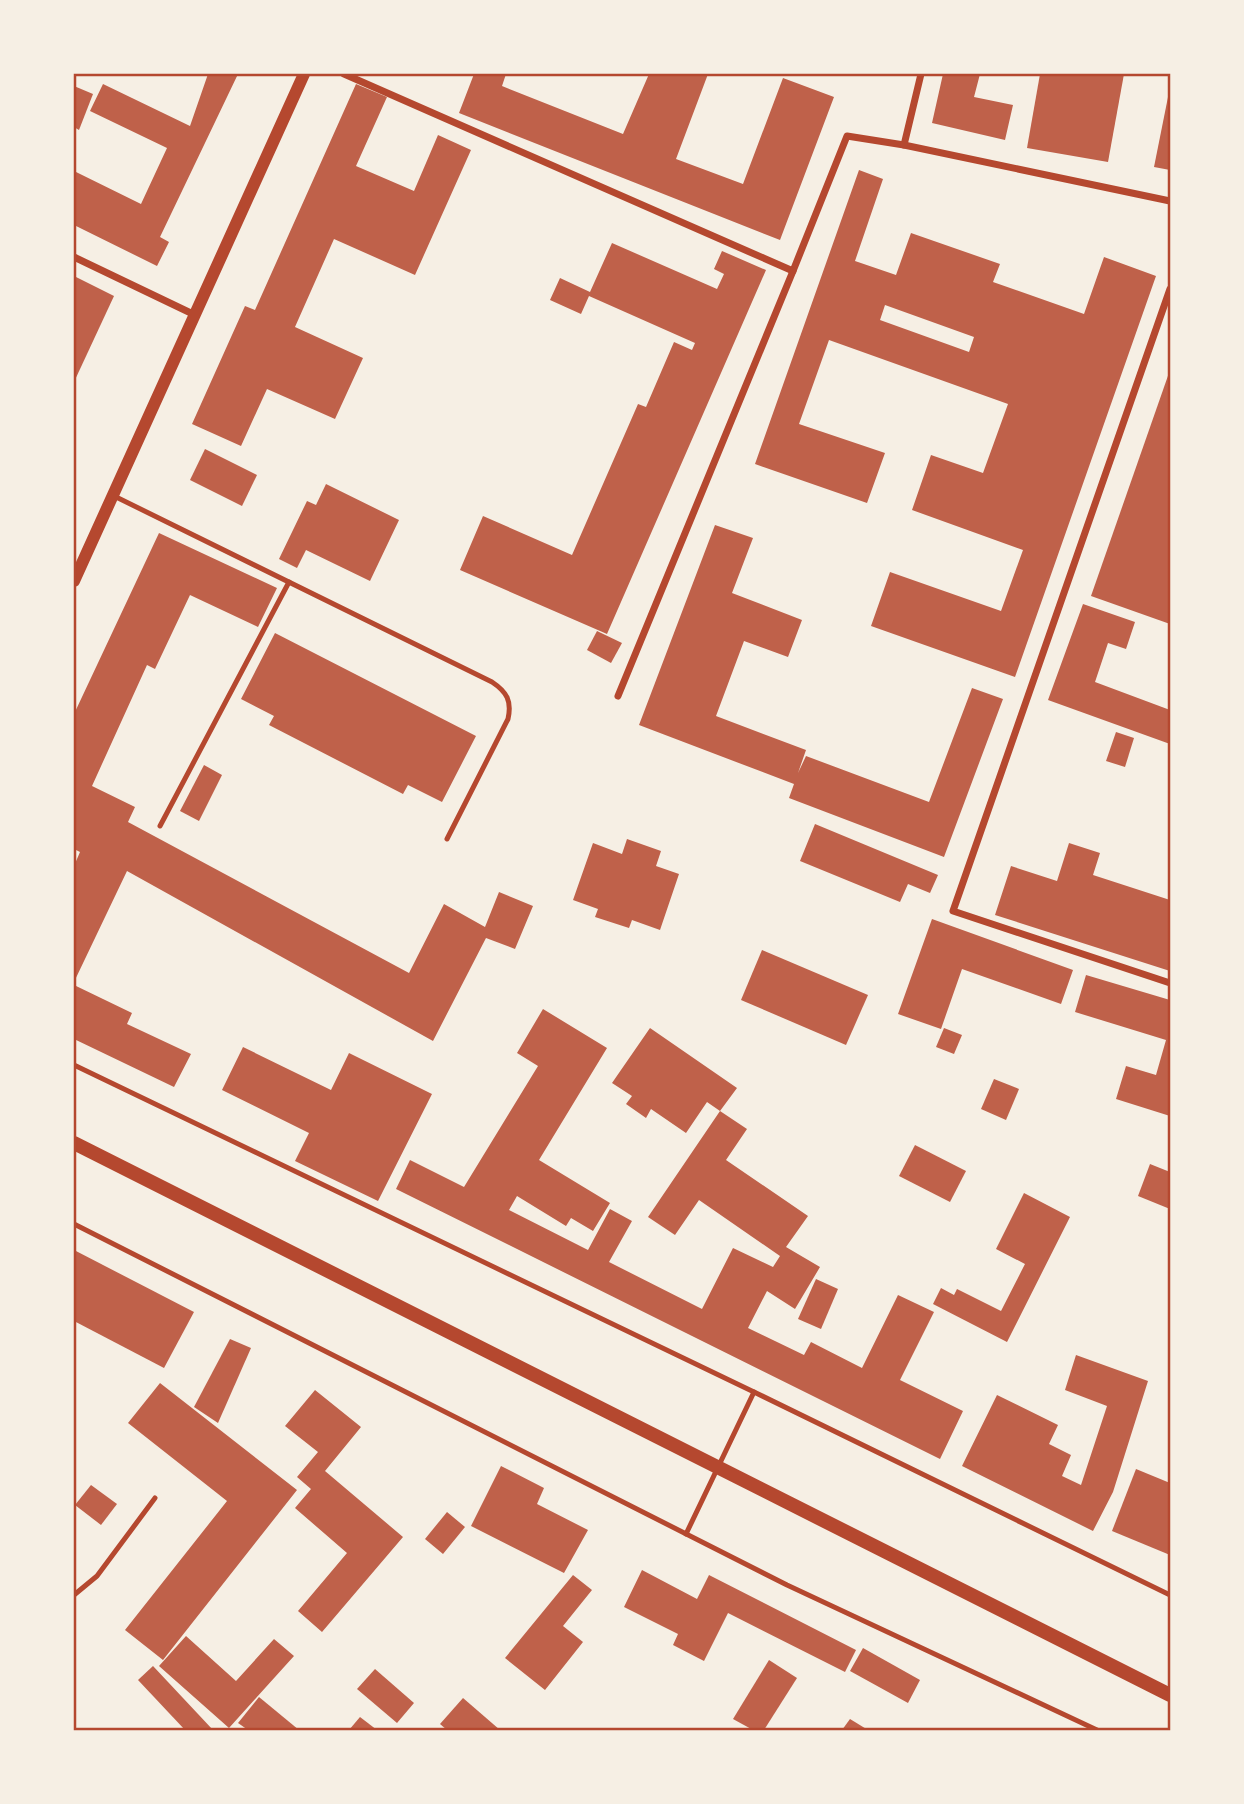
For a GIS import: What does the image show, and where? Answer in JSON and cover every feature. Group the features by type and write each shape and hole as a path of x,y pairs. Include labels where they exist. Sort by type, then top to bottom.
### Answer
{"main road":[{"path":"74,1143 1171,1695"}],"street":[{"path":"74,581 304,74"},
{"path":"344,74 793,271"},
{"path":"904,145 920,74"},
{"path":"618,696 846,136 904,145 1171,201"},
{"path":"74,257 195,314"},
{"path":"1171,289 953,911 1171,983"}],"lane":[{"path":"112,495 492,682 503,690 509,698 508,719 447,839"},
{"path":"160,826 289,582"},
{"path":"74,1065 1171,1595"},
{"path":"74,1224 787,1585 1097,1731"},
{"path":"686,1534 754,1392"},
{"path":"74,1595 97,1576 155,1498"}],"building":[{"path":"208,74 238,74 160,237 169,242 157,266 74,225 74,171 141,204 167,148 90,111 103,84 190,126"},
{"path":"474,74 506,74 502,86 623,134 649,74 708,74 676,159 743,184 783,78 834,97 780,240 459,113"},
{"path":"943,74 980,74 974,97 1013,105 1005,140 932,123"},
{"path":"1040,74 1124,74 1108,162 1027,148"},
{"path":"356,84 387,97 356,166 414,191 438,135 471,150 415,275 334,239 295,327 363,358 335,419 267,389 241,446 192,424 245,306 255,310"},
{"path":"74,86 93,94 79,130 74,127"},
{"path":"1170,92 1170,170 1154,167"},
{"path":"859,170 883,179 855,261 896,275 911,233 1000,264 993,282 1084,314 1104,257 1156,276 1015,677 871,626 890,572 1001,611 1023,550 912,510 931,455 983,473 1008,404 829,340 799,424 885,453 867,503 755,464","holes":["885,305 974,337 969,352 880,320"]},
{"path":"612,243 717,289 724,274 714,269 722,251 766,270 607,634 460,570 483,516 572,555 638,404 646,407 674,342 692,350 695,343 589,296 581,314 550,300 560,278 590,292"},
{"path":"74,276 114,296 74,382"},
{"path":"1170,370 1170,624 1091,596"},
{"path":"205,449 257,475 242,506 190,480"},
{"path":"326,484 399,520 370,581 306,550 297,568 279,559 307,501 316,505"},
{"path":"715,525 753,538 732,593 802,620 788,657 744,641 716,716 806,750 798,773 806,756 929,802 972,688 1003,699 944,857 789,798 794,784 639,725"},
{"path":"159,533 277,588 258,627 190,595 155,669 147,665 92,786 135,807 128,822 409,973 444,904 485,927 499,892 533,906 515,949 486,938 433,1041 127,871 74,982 74,866 80,852 74,849 74,714"},
{"path":"1083,604 1135,622 1126,649 1108,643 1095,682 1170,710 1170,744 1048,700"},
{"path":"597,631 622,643 611,663 587,650"},
{"path":"275,633 476,736 442,802 408,785 403,794 269,725 274,716 241,699"},
{"path":"1116,732 1134,738 1125,767 1106,761"},
{"path":"204,765 222,775 199,821 180,811"},
{"path":"815,824 938,875 930,893 908,884 900,902 800,861"},
{"path":"627,839 661,851 656,866 679,874 660,930 632,920 629,928 595,917 598,909 573,900 593,843 622,854"},
{"path":"1069,843 1100,853 1093,875 1170,900 1170,971 995,915 1011,866 1057,881"},
{"path":"932,919 1073,970 1061,1004 962,969 941,1029 898,1014"},
{"path":"762,950 868,995 846,1045 741,1000"},
{"path":"1086,975 1170,1000 1170,1116 1116,1099 1126,1066 1156,1075 1166,1040 1075,1012"},
{"path":"74,985 132,1013 127,1024 191,1054 174,1087 74,1039"},
{"path":"543,1009 607,1048 539,1160 610,1203 593,1231 571,1218 566,1226 517,1196 509,1210 588,1250 610,1209 632,1221 609,1262 702,1309 733,1248 773,1267 780,1256 699,1200 675,1235 648,1217 720,1111 747,1129 726,1160 808,1216 786,1247 820,1267 795,1309 767,1291 748,1328 804,1355 811,1342 862,1368 898,1295 934,1312 900,1380 963,1411 940,1459 396,1189 410,1160 464,1187 538,1066 517,1053"},
{"path":"650,1028 737,1088 720,1111 707,1102 686,1133 651,1109 646,1118 626,1104 632,1096 612,1083"},
{"path":"944,1028 962,1035 954,1054 936,1047"},
{"path":"243,1047 331,1090 349,1053 432,1094 378,1201 295,1161 309,1133 222,1090"},
{"path":"994,1079 1019,1089 1006,1120 981,1109"},
{"path":"915,1145 966,1171 950,1202 899,1176"},
{"path":"1150,1164 1170,1172 1170,1209 1138,1196"},
{"path":"1024,1193 1070,1217 1007,1342 933,1304 941,1288 954,1295 957,1289 1001,1311 1025,1264 996,1249"},
{"path":"74,1250 194,1312 164,1368 74,1321"},
{"path":"816,1279 838,1289 821,1329 798,1319"},
{"path":"230,1339 251,1348 218,1423 194,1407"},
{"path":"1076,1355 1148,1381 1113,1492 1093,1531 962,1466 997,1395 1058,1425 1049,1444 1071,1455 1062,1476 1081,1485 1107,1406 1065,1390"},
{"path":"160,1383 297,1490 163,1660 125,1630 227,1501 128,1423"},
{"path":"315,1390 361,1427 325,1471 403,1537 322,1632 298,1611 347,1553 295,1508 311,1489 297,1477 318,1452 285,1426"},
{"path":"501,1466 544,1488 537,1504 588,1530 564,1573 471,1526"},
{"path":"1136,1469 1170,1483 1170,1555 1112,1531"},
{"path":"91,1485 117,1504 101,1525 75,1505"},
{"path":"447,1512 465,1527 443,1554 425,1539"},
{"path":"642,1570 697,1599 709,1575 856,1650 845,1672 728,1613 704,1661 673,1645 678,1634 624,1607"},
{"path":"573,1575 592,1590 563,1626 583,1642 545,1690 505,1658"},
{"path":"186,1636 236,1681 274,1639 294,1656 229,1728 159,1666"},
{"path":"863,1648 920,1680 908,1703 850,1671"},
{"path":"769,1660 797,1678 764,1730 753,1730 733,1719"},
{"path":"153,1666 213,1730 185,1730 138,1680"},
{"path":"375,1669 414,1703 397,1723 357,1689"},
{"path":"259,1697 299,1730 248,1730 238,1723"},
{"path":"463,1698 500,1730 447,1730 440,1724"},
{"path":"360,1717 377,1730 349,1730"},
{"path":"850,1719 868,1730 842,1730"}]}
